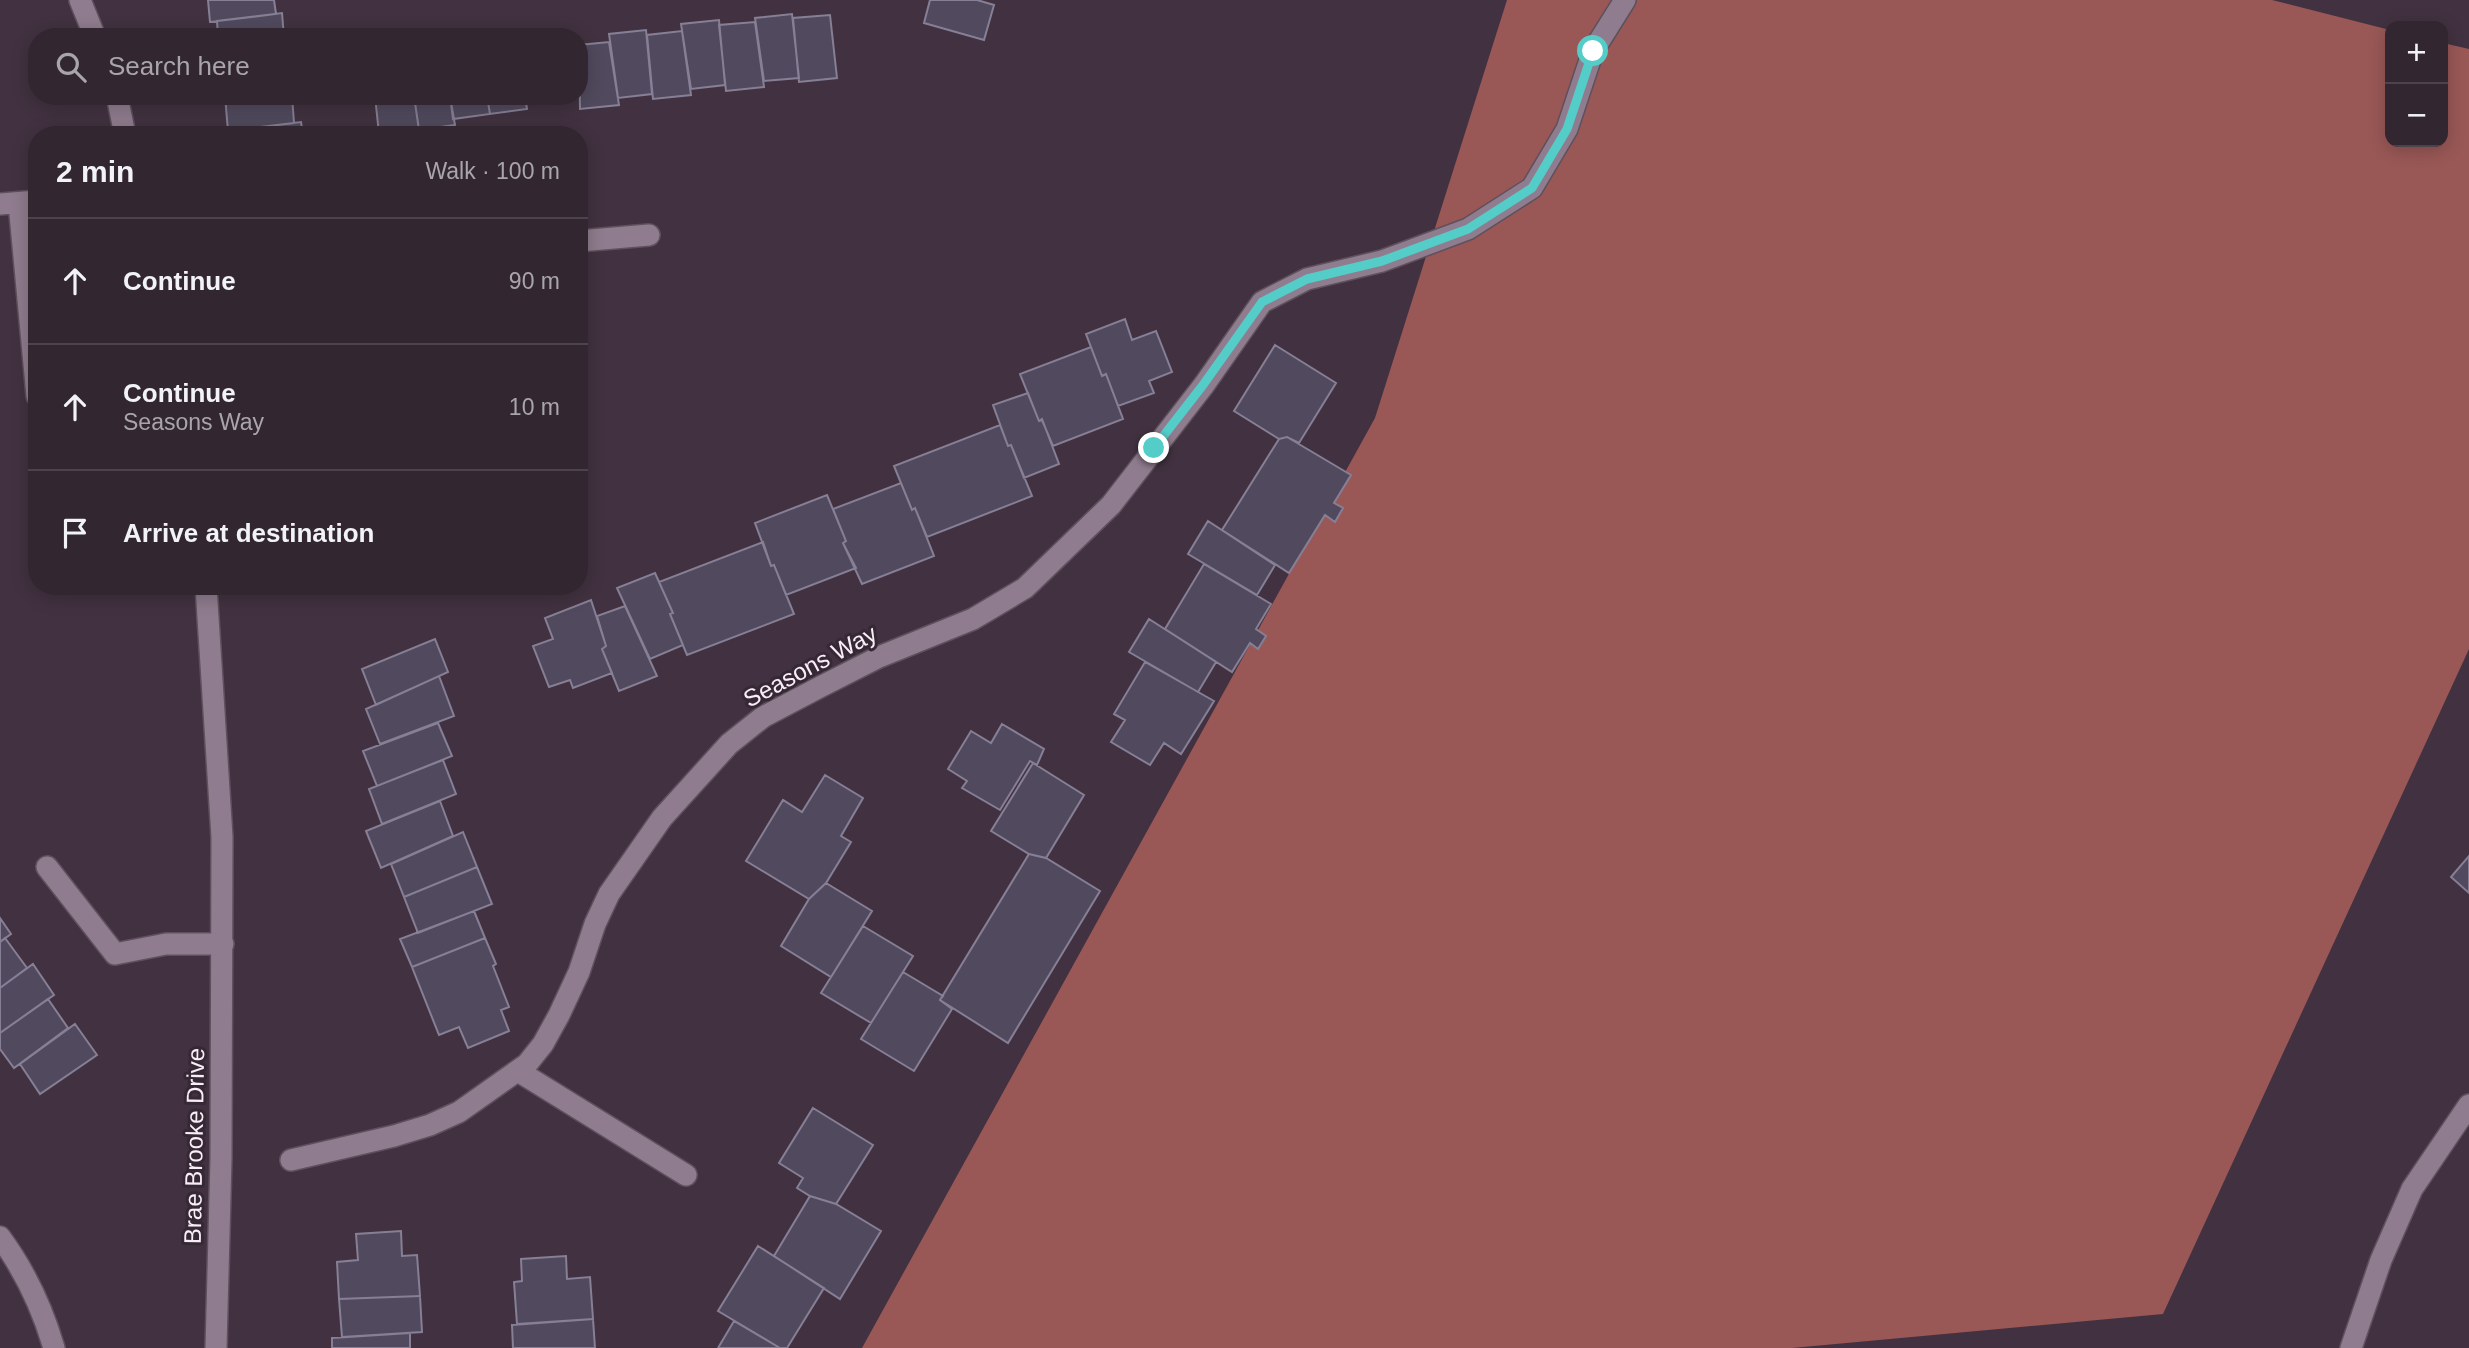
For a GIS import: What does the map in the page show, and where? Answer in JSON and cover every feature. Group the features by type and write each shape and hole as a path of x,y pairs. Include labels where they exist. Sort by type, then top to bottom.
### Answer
{"street":[{"path":"80,0 91,28"},
{"name":"Seasons Way","path":"290,1160 430,1125 459,1112 527,1064 543,1044 559,1015 609,894 662,818 729,744 763,717 879,657 973,619 1025,588 1111,505 1203,385 1262,302 1307,279 1382,261 1468,229 1532,188 1567,129 1593,51 1625,0"},
{"path":"119,105 123,126"},
{"path":"19,203 28,300"},
{"path":"588,240 649,235"},
{"name":"Brae Brooke Drive","path":"207,595 222,837 223,944 216,1348"},
{"path":"47,867 116,954 166,944 223,944"},
{"path":"518,1071 686,1175"},
{"path":"2351,1348 2382,1260 2412,1189 2469,1105"},
{"path":"0,1237 18,1261 45,1315 54,1348"}],"shaded area":[{"path":"1507,0 2272,0 2385,29 2385,147 2448,147 2448,44 2469,49 2469,649 2163,1314 1792,1348 862,1348 1375,418"}],"building":[{"path":"208,0 274,0 276,14 210,22"},
{"path":"930,0 977,0 994,5 984,40 924,23"},
{"path":"282,13 283,28 217,28 217,21"},
{"path":"792,14 799,78 764,81 755,18"},
{"path":"830,15 837,78 799,82 793,18"},
{"path":"719,20 725,85 691,89 681,24"},
{"path":"755,22 764,87 726,91 719,25"},
{"path":"646,30 652,94 618,98 609,34"},
{"path":"682,31 691,95 653,99 647,35"},
{"path":"609,42 619,105 580,109 580,105 588,105 588,44"},
{"path":"226,105 293,105 294,123 228,126"},
{"path":"376,105 415,105 418,126 378,126"},
{"path":"415,105 452,105 455,125 418,126"},
{"path":"451,105 488,105 490,114 453,119"},
{"path":"488,105 526,105 527,109 490,114"},
{"path":"301,122 302,126 268,126"},
{"path":"1125,319 1132,340 1156,331 1172,372 1149,381 1154,393 1118,406 1106,374 1102,376 1086,334"},
{"path":"1275,345 1336,383 1299,443 1287,437 1279,439 1234,411"},
{"path":"1091,347 1102,376 1106,374 1123,419 1053,446 1042,420 1039,421 1020,374"},
{"path":"1028,393 1039,421 1042,419 1059,464 1024,478 1011,445 1008,446 993,405"},
{"path":"1000,425 1032,496 927,537 915,508 912,510 894,466"},
{"path":"1287,437 1351,475 1334,503 1343,508 1335,522 1325,515 1289,573 1222,530 1279,439"},
{"path":"901,483 912,510 915,508 934,556 862,584 843,543 846,541 833,509"},
{"path":"827,495 846,541 843,543 856,568 786,595 774,565 771,566 755,523"},
{"path":"1208,521 1275,565 1257,595 1188,554"},
{"path":"763,542 771,566 774,565 794,614 687,655 659,582"},
{"path":"1204,564 1271,604 1256,629 1266,636 1258,649 1250,643 1232,672 1165,629"},
{"path":"655,573 673,613 670,614 683,645 650,659 617,588"},
{"path":"591,600 606,646 602,649 612,673 573,688 570,680 549,687 533,646 553,639 545,618"},
{"path":"625,606 657,676 619,691 602,649 606,646 597,616"},
{"path":"1149,619 1216,662 1198,692 1129,652"},
{"path":"435,639 448,672 376,705 362,669"},
{"path":"1145,662 1214,701 1181,754 1164,743 1150,765 1111,742 1125,720 1114,714"},
{"path":"439,676 454,716 380,744 366,709"},
{"path":"438,723 452,756 377,786 363,751"},
{"path":"1002,724 1044,749 1037,765 1030,761 1000,810 962,788 967,781 948,769 971,731 991,743"},
{"path":"443,760 456,794 382,824 369,789"},
{"path":"1033,763 1084,795 1046,858 1029,854 991,831"},
{"path":"825,775 863,798 841,836 851,842 826,883 809,899 746,861 783,800 802,812"},
{"path":"440,801 453,836 381,868 366,831"},
{"path":"463,832 477,867 404,897 391,864"},
{"path":"1029,854 1046,858 1100,891 1008,1043 940,1000"},
{"path":"2469,856 2469,893 2451,877"},
{"path":"477,867 492,904 418,933 404,897"},
{"path":"826,883 872,911 831,977 781,946 809,899"},
{"path":"474,911 485,938 412,967 400,939"},
{"path":"0,918 11,934 0,942"},
{"path":"863,926 913,956 871,1023 821,993"},
{"path":"5,938 27,968 0,988 0,942"},
{"path":"485,938 509,1007 501,1010 509,1031 468,1048 459,1027 439,1035 412,967"},
{"path":"33,964 54,995 0,1033 0,988"},
{"path":"903,972 943,996 940,1000 952,1009 914,1071 861,1039"},
{"path":"48,999 68,1028 14,1068 0,1049 0,1033"},
{"path":"75,1024 97,1055 40,1094 20,1064"},
{"path":"813,1108 873,1145 836,1204 810,1196 797,1188 803,1178 779,1163"},
{"path":"810,1196 836,1204 881,1231 840,1299 774,1256"},
{"path":"401,1231 402,1256 417,1255 420,1296 339,1299 337,1262 358,1260 356,1234"},
{"path":"758,1246 824,1288 787,1348 780,1348 718,1311"},
{"path":"566,1256 567,1279 590,1277 593,1319 517,1324 514,1282 522,1281 521,1259"},
{"path":"420,1296 422,1332 342,1337 339,1299"},
{"path":"593,1319 595,1348 513,1348 512,1325"},
{"path":"734,1321 780,1348 718,1348"},
{"path":"410,1333 410,1348 332,1348 332,1338"}],"route":[{"path":"1154,448 1262,302 1307,279 1382,261 1468,229 1532,188 1567,129 1593,51"}]}
